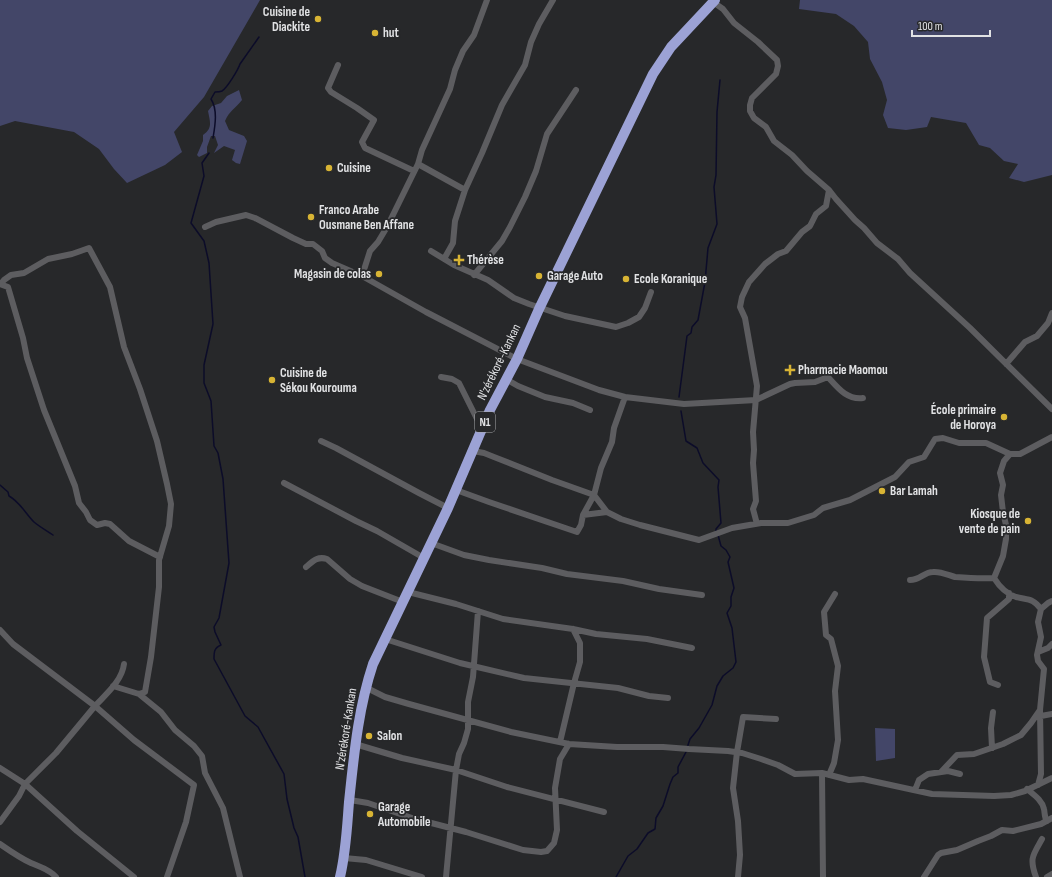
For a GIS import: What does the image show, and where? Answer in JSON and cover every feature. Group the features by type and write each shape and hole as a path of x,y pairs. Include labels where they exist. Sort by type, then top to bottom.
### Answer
{"highway":[{"name":"N'zérékoré-Kankan","path":"340,877 344,858 355,744 365,687 373,664 448,508 482,429 517,359 539,309 652,74 671,47 714,1"}],"street":[{"path":"362,276 370,251 378,242 418,164 422,150 450,89 455,70 463,51 474,35 487,0"},
{"path":"444,259 453,243 455,221 465,190 502,105 525,65 531,42 539,24 553,0"},
{"path":"714,1 723,8 734,23 758,42 777,60 778,66 776,74 752,98 750,111 754,118 766,127 774,141 792,155 807,171 829,190 836,200 877,243 898,259 910,273 970,328 1052,410"},
{"path":"338,65 328,88 331,92 374,120 362,142 365,148 414,171"},
{"path":"474,275 499,245 510,227 536,171 547,134 554,120 563,110 576,90"},
{"path":"418,164 465,190"},
{"path":"757,524 753,509 756,501 753,463 754,419 757,386 745,318 740,307 742,297 749,282 765,264 778,254 786,251 802,232 810,226 816,214 826,206 829,190"},
{"path":"205,227 216,222 246,215 256,218 306,244 313,244 322,251 325,258 332,262 362,276 517,359 599,390 625,397 684,404 756,400 795,382 815,382 828,377 841,391 854,399 863,398"},
{"path":"113,686 131,693 138,694 145,692 151,657 159,587 159,560 160,557 169,526 170,504 168,484 140,389 124,347 110,287 89,248 72,254 48,259 24,273 11,276 4,280 1,284 8,287 23,338 27,358 44,410 75,486 79,503 90,520 97,525 105,523 110,524 129,541 160,557"},
{"path":"431,251 474,275 488,280 514,298 539,309 616,327 628,323 639,316 645,308 651,292"},
{"path":"1006,364 1026,342 1037,336 1048,323 1051,315"},
{"path":"441,377 452,379 459,383 482,429"},
{"path":"506,379 518,386 545,397 573,403 590,410"},
{"path":"456,490 577,532 582,525 583,515 594,495 602,465 612,442 614,428 625,397"},
{"path":"583,515 607,512 640,525 699,540 732,528 757,524 788,523 814,515 823,508 850,500 894,476 909,462 924,457 935,439 943,438 959,443 986,443 1010,454 1020,454 1052,437"},
{"path":"321,441 448,508"},
{"path":"473,451 484,453 594,495 607,512"},
{"path":"994,578 1003,556 1006,539 1006,525 1002,512 1001,495 1003,485 1000,473 1004,461 1010,454"},
{"path":"284,483 377,531 424,558"},
{"path":"431,544 464,555 495,561 702,595"},
{"path":"306,568 316,559 322,557 327,559 350,579 362,586 403,602"},
{"path":"910,580 916,580 924,574 933,572 969,578 994,578"},
{"path":"994,578 998,584 1015,597 1036,602 1042,609"},
{"path":"408,592 503,619 573,629 596,634 647,639 692,648"},
{"path":"998,686 990,682 984,657 985,630 987,618 1009,599 1009,593"},
{"path":"829,775 834,763 838,740 835,691 838,666 831,639 826,636 824,612 836,594"},
{"path":"1038,785 1040,774 1040,713 1044,670 1038,661 1041,637 1038,622 1042,609 1048,603 1052,602"},
{"path":"446,877 452,829 456,770 464,743 468,721 468,702 474,666 478,611"},
{"path":"560,742 580,662 580,643 573,629"},
{"path":"0,630 13,644 95,706 134,740 194,785 186,822 167,877"},
{"path":"385,639 460,663 524,678 574,683 604,688 618,688 649,696 668,698"},
{"path":"1038,652 1048,648 1052,644"},
{"path":"0,822 19,796 25,784 56,753 113,686 123,671 124,664"},
{"path":"365,687 385,697 468,721 569,744 617,747 663,747 737,752 778,765 794,774 822,773 849,780 863,779 932,794 994,796 1011,795 1027,790 1052,778"},
{"path":"138,694 162,712 175,730 194,746 202,756 205,774 223,808 240,877"},
{"path":"992,748 991,728 993,712"},
{"path":"1040,713 1052,714"},
{"path":"941,772 958,755 974,754 1003,744 1021,735 1040,713"},
{"path":"738,877 740,855 738,821 733,788 743,717 776,719"},
{"path":"355,744 402,758 456,770 507,787 554,800 604,812"},
{"path":"350,800 368,803 380,808 466,832 523,850 541,852 547,850 554,843 557,830 554,800 555,788 560,759 569,744"},
{"path":"0,768 25,784 77,831 134,877"},
{"path":"915,790 919,780 928,774 948,771 960,774"},
{"path":"822,773 823,877"},
{"path":"1027,790 1038,797 1043,805 1044,817 1050,820"},
{"path":"924,877 938,855 941,853 957,850 1002,830 1013,830 1041,824 1050,820"},
{"path":"1036,877 1032,855 1042,839"},
{"path":"0,844 12,853 51,872 56,877"},
{"path":"344,858 366,860 422,877"},
{"path":"1047,877 1052,874"}],"shaded area":[{"path":"0,0 260,0 204,97 174,132 182,152 165,165 127,183 99,149 74,132 15,121 0,126"},
{"path":"800,0 1052,0 1052,175 1024,182 1009,178 1018,164 1004,161 990,148 979,145 966,123 931,117 927,127 906,130 888,128 883,115 887,100 882,82 870,59 868,42 854,26 836,14 799,9"},
{"path":"239,90 242,100 225,121 229,130 244,136 247,141 240,164 232,160 235,150 224,146 214,153 218,145 215,136 211,136 207,147 207,153 199,157 197,155 203,141 203,135 210,127 208,111 212,106 221,103 227,96"},
{"path":"875,728 895,729 895,758 876,761"}],"waterway":[{"path":"213,138 215,108 211,99 215,92 222,91 227,86 259,37"},
{"path":"679,397 687,336 691,333 692,327 698,320 705,282 708,248 717,224 714,187 716,175 717,112 720,80"},
{"path":"209,153 202,163 204,176 191,223 204,241 209,263 213,324 204,365 204,383 211,401 214,446 218,453 223,479 229,563 219,618 214,627 221,645 215,650 214,659 245,716 258,727 284,774 287,799 294,828 298,837 305,877"},
{"path":"681,411 686,441 697,448 703,463 719,480 718,487 721,523 716,531"},
{"path":"0,485 34,522 53,535"},
{"path":"687,748 690,739 699,728 712,705 717,686 723,676 733,668 736,662 732,628 727,613 731,606 731,597 734,588 728,562 730,557 726,550 721,546 718,535"},
{"path":"616,877 628,856 637,849 648,833 655,829 656,818 663,806 673,777 678,773 678,767 686,752"}],"place":[{"name":"Cuisine de Diackite","path":"318,19"},
{"name":"hut","path":"375,33"},
{"name":"Cuisine","path":"329,168"},
{"name":"Franco Arabe Ousmane Ben Affane","path":"311,217"},
{"name":"Thérèse","path":"459,260"},
{"name":"Magasin de colas","path":"379,274"},
{"name":"Garage Auto","path":"539,276"},
{"name":"Ecole Koranique","path":"626,279"},
{"name":"Pharmacie Maomou","path":"790,370"},
{"name":"Cuisine de Sékou Kourouma","path":"272,380"},
{"name":"École primaire de Horoya","path":"1004,417"},
{"name":"Bar Lamah","path":"882,491"},
{"name":"Kiosque de vente de pain","path":"1028,521"},
{"name":"Salon","path":"369,736"},
{"name":"Garage Automobile","path":"370,814"}]}
